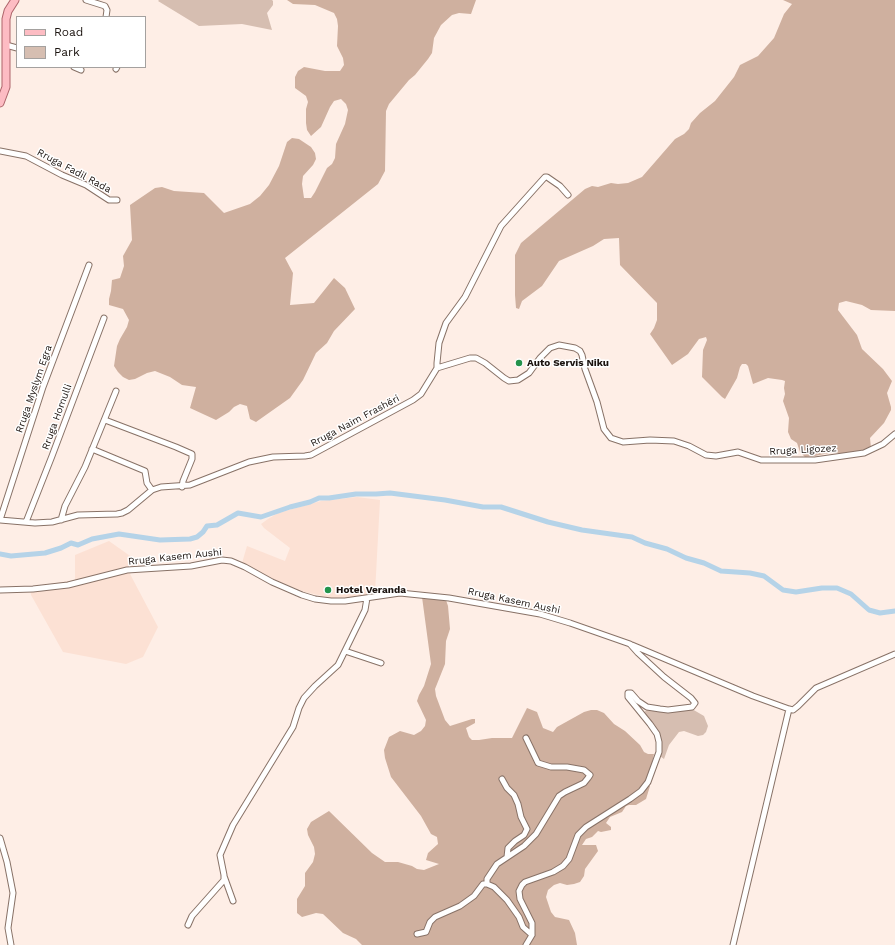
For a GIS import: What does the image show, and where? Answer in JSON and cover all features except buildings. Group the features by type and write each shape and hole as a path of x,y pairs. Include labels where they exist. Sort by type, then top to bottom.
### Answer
{"main road":[{"path":"0,102 6,87 6,19 13,3"}],"street":[{"path":"86,0 105,6 106,16"},
{"path":"6,45 16,48"},
{"path":"76,68 81,70"},
{"name":"Rruga Fadil Rada","path":"0,151 30,158 62,175 86,185 109,200 117,200"},
{"path":"437,368 439,343 446,323 465,297 501,226 545,177 560,186 568,195"},
{"name":"Rruga Myslym Egra","path":"0,520 43,387 89,265"},
{"name":"Rruga Homulli","path":"26,522 104,318"},
{"name":"Rruga Ligozez","path":"437,368 470,358 476,358 504,378 514,381 521,379 529,373 540,358 550,348 559,345 575,348 580,351 582,355 584,369 604,429 611,438 623,442 650,440 674,441 689,446 706,455 716,456 738,452 761,460 815,460 864,453 883,444 895,434"},
{"name":"Rruga Naim Frashëri","path":"0,520 44,523 78,515 122,513 128,510 152,490 165,486 182,487 201,482 249,462 273,457 311,455 417,397 437,368"},
{"path":"61,520 65,506 105,420 116,390"},
{"path":"105,420 176,446 192,454 192,459 182,487"},
{"path":"92,449 145,471 147,483 152,490"},
{"name":"Rruga Kasem Aushi","path":"0,590 33,590 68,585 127,570 192,566 222,560 231,561 272,582 302,595 315,598 340,601 400,593 449,598 540,614 630,644 664,677 691,698 695,703 694,706 668,710 647,707 638,701 631,693 628,693 628,697 657,734 659,742 659,752 648,782 630,799 586,827 578,835 569,859 563,866 553,872 525,882 522,885 519,891 520,899 532,923 532,935"},
{"path":"233,901 224,875 220,855 233,825 293,727 304,698 338,665 365,610 367,598"},
{"path":"630,644 789,710 793,710 798,706 816,688 895,654"},
{"path":"345,651 381,664"},
{"path":"733,945 789,710"},
{"path":"487,884 489,876 497,864 524,846 540,828 559,796 584,783 590,775 584,770 567,767 551,767 538,763 526,738"},
{"path":"502,779 507,788 514,795 521,817 527,829 524,835 508,848 507,857"},
{"path":"0,838 13,886 8,928 11,945"},
{"path":"188,925 192,916 224,880 224,875"},
{"path":"417,934 426,932 430,922 435,918 460,906 474,896 483,884 487,884 494,887 507,900 523,927 532,935 526,945"}],"shaded area":[{"path":"287,0 476,0 471,14 459,13 452,15 441,25 434,38 432,53 389,104 386,111 385,171 378,184 285,258 293,273 290,305 314,303 334,278 345,288 355,309 334,331 327,343 316,353 303,380 290,398 256,422 250,419 247,406 240,404 216,420 190,408 196,387 182,385 170,377 155,371 129,380 118,372 114,366 117,346 129,320 123,309 109,305 112,280 120,278 124,266 123,256 132,240 130,205 155,188 162,187 174,191 204,193 224,213 250,204 260,196 269,185 279,166 287,142 292,138 299,139 311,147 315,153 316,159 313,165 303,176 302,184 304,198 311,198 315,192 327,168 332,164 335,158 336,144 345,124 348,110 346,104 341,99 334,101 321,127 311,136 307,130 306,123 306,109 308,102 306,96 295,88 295,77 298,71 304,67 325,71 340,71 344,65 343,58 337,46 338,26 334,13 315,5 293,4"},
{"path":"783,0 895,0 895,311 871,310 862,305 846,301 839,303 838,310 857,335 862,349 883,369 892,381 887,393 891,410 884,423 870,438 871,448 851,453 829,453 805,457 800,452 797,443 791,439 788,432 789,418 783,401 785,394 785,381 768,378 753,384 748,366 746,364 742,364 740,367 737,378 725,399 722,397 702,377 703,350 707,340 706,337 699,339 688,354 672,365 650,334 657,320 657,303 620,265 619,238 604,239 593,246 559,261 542,286 522,301 519,309 516,308 515,255 521,243 585,189 592,186 598,187 611,183 628,183 642,177 675,139 684,134 700,113 715,101 734,77 740,65 758,56 774,38 784,14 792,4"},
{"path":"357,497 380,500 375,593 352,597 331,598 305,592 277,581 242,563 247,546 285,561 290,548 261,524 278,513 321,501"},
{"path":"109,541 140,563 130,574 158,627 143,657 126,664 63,652 31,595 30,587 75,580 75,555"},
{"path":"422,597 446,600 448,606 450,629 446,641 445,664 435,689 445,720 450,726 475,719 475,723 466,728 469,737 472,740 512,738 527,708 537,712 543,728 553,732 557,727 584,712 597,710 604,713 614,724 625,731 640,745 644,752 654,754 650,772 644,784 650,786 646,799 636,805 626,806 622,812 610,817 606,823 611,827 611,830 601,832 598,831 592,837 586,839 582,845 596,845 598,851 585,869 584,876 580,882 567,885 560,883 554,885 548,890 546,897 551,912 555,917 569,920 575,933 577,945 362,945 356,939 343,933 323,914 316,913 302,917 297,913 297,899 305,886 305,873 313,862 315,854 307,829 311,822 329,811 372,853 385,862 398,862 424,870 439,864 426,860 428,853 438,844 437,837 431,834 421,816 391,777 384,750 389,737 400,731 414,735 421,731 425,726 426,720 417,701 424,686 431,664"}],"green space":[{"path":"272,0 273,5 267,13 272,30 242,24 199,26 158,1"},
{"path":"648,709 660,712 692,709 704,716 708,726 706,732 703,735 698,736 684,731 679,732 669,745 664,759 657,754 661,740 643,713"}],"waterway":[{"path":"0,554 11,556 45,553 71,543 78,545 92,539 119,534 160,540 190,539 197,537 207,526 217,525 238,513 261,517 319,498 356,494 390,493 445,500 483,507 501,507 548,522 582,530 632,537 645,543 667,549 686,558 704,563 721,571 750,573 764,576 783,590 796,592 822,588 837,588 851,594 869,610 880,613 895,611"}],"place":[{"name":"Auto Servis Niku","path":"519,363"},
{"name":"Hotel Veranda","path":"328,590"}]}
